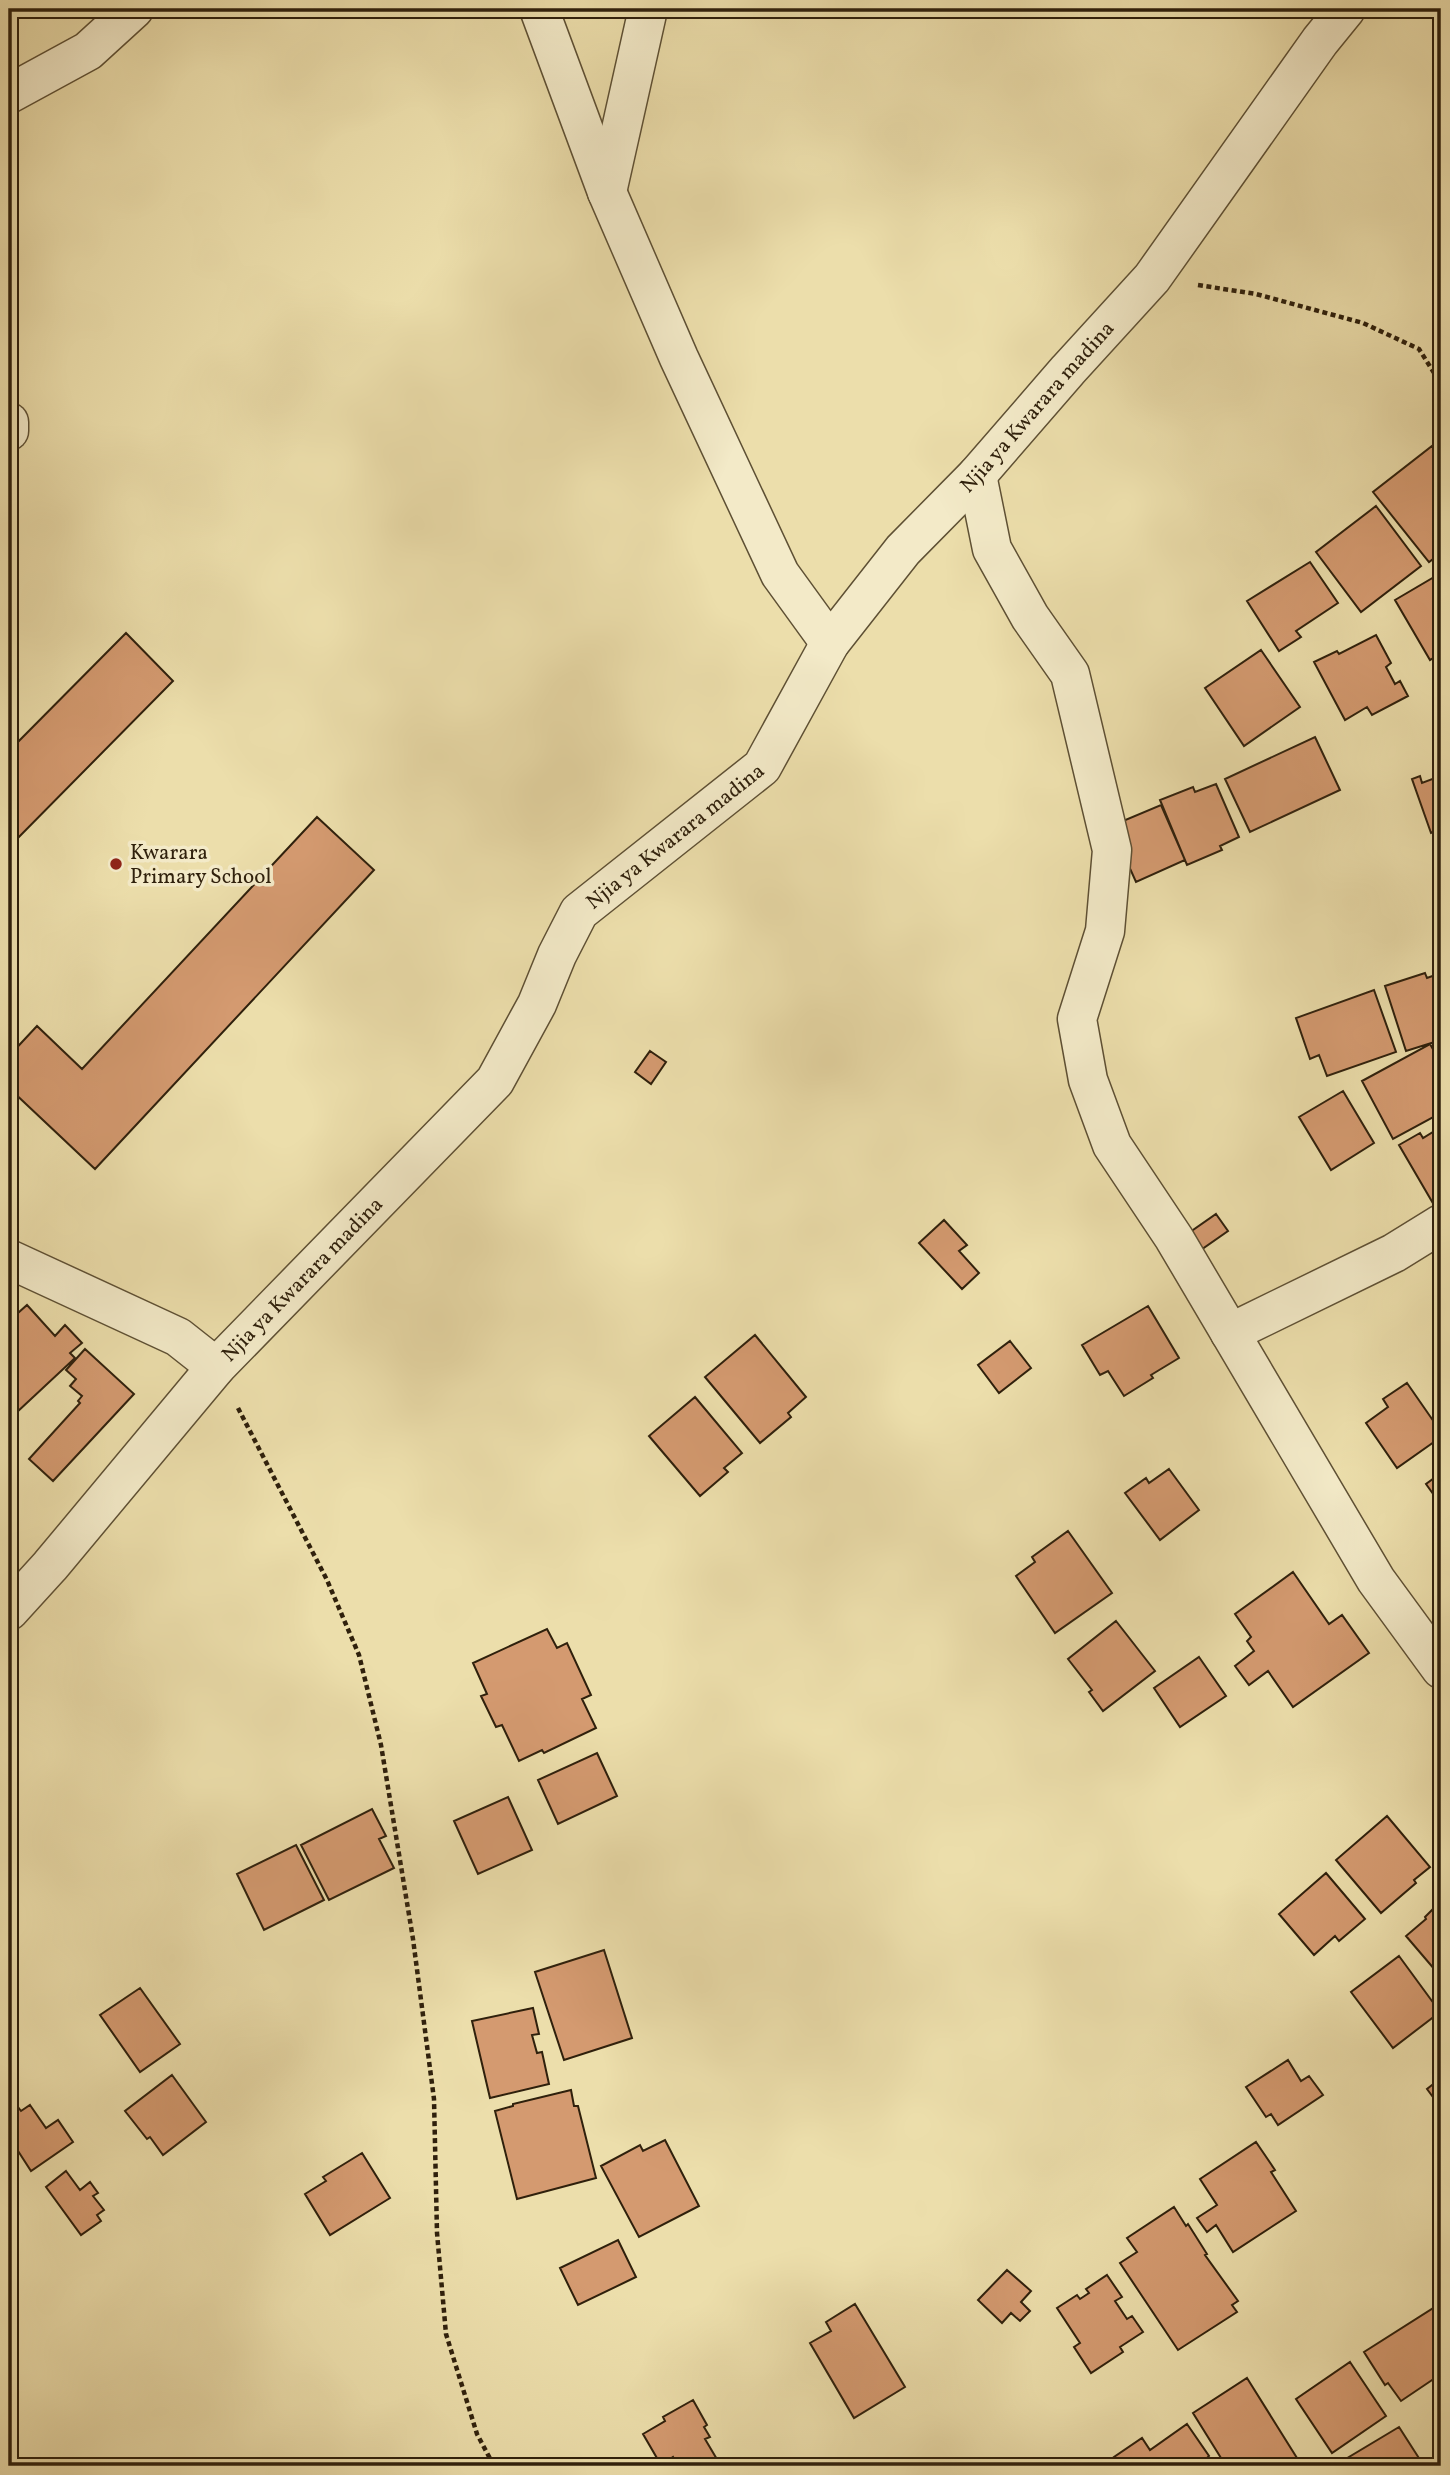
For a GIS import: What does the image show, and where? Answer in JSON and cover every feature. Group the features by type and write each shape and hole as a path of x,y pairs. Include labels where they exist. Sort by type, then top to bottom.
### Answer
{"street":[{"path":"9,94 88,51 134,9"},
{"path":"539,9 607,192 679,358 779,574 830,643"},
{"path":"607,192 649,9"},
{"name":"Njia ya Kwarara madina","path":"9,1611 50,1566 216,1367 495,1081 537,1004 579,912 762,766 830,643 903,550 977,475 1152,278 1320,41 1346,9"},
{"path":"9,422 9,431"},
{"path":"977,475 992,549 1030,617 1070,674 1112,850 1105,931 1077,1019 1088,1080 1112,1145 1174,1238 1376,1580 1441,1669"},
{"path":"1230,1333 1394,1253 1441,1224"},
{"path":"9,1259 178,1337 216,1367"}],"path":[{"path":"1152,278 1256,294 1363,323 1419,349 1441,384"},
{"path":"216,1367 327,1580 359,1656 382,1745 413,1940 434,2099 437,2233 446,2334 477,2434 494,2466"}],"building":[{"path":"1432,446 1441,458 1441,553 1429,562 1373,492"},
{"path":"1376,506 1421,566 1361,612 1316,552"},
{"path":"1310,562 1338,603 1296,631 1301,637 1279,651 1247,601"},
{"path":"1441,573 1441,653 1430,660 1395,600"},
{"path":"126,633 173,681 9,847 9,751"},
{"path":"1376,635 1391,663 1386,667 1395,684 1400,681 1408,696 1372,715 1367,707 1345,720 1314,662 1337,651 1339,654"},
{"path":"1261,650 1300,707 1244,746 1205,688"},
{"path":"1315,737 1340,790 1250,832 1225,779"},
{"path":"1441,768 1441,829 1431,833 1412,779 1420,776 1422,783 1438,777 1436,770"},
{"path":"1216,784 1239,837 1220,846 1222,850 1187,865 1160,800 1193,787 1195,792"},
{"path":"1161,805 1185,860 1136,882 1111,826"},
{"path":"317,817 374,870 95,1169 9,1088 9,1056 37,1026 82,1069"},
{"path":"1425,973 1427,978 1441,973 1441,1040 1406,1051 1385,986"},
{"path":"1374,990 1396,1052 1327,1076 1319,1055 1310,1059 1296,1018"},
{"path":"1430,1044 1438,1058 1441,1056 1441,1113 1393,1139 1362,1081"},
{"path":"650,1051 666,1062 651,1084 635,1072"},
{"path":"1343,1091 1374,1143 1331,1170 1299,1117"},
{"path":"1441,1127 1441,1200 1434,1205 1399,1145 1420,1133 1423,1138"},
{"path":"1216,1214 1228,1231 1195,1254 1183,1237"},
{"path":"944,1220 967,1245 959,1251 979,1273 962,1289 919,1243"},
{"path":"27,1305 55,1336 65,1325 82,1343 70,1353 75,1358 16,1413 9,1405 9,1321"},
{"path":"1148,1306 1179,1358 1124,1396 1108,1371 1100,1375 1082,1345"},
{"path":"755,1335 806,1397 788,1413 791,1417 760,1443 705,1377"},
{"path":"1010,1341 1031,1368 999,1393 978,1365"},
{"path":"85,1349 134,1394 53,1481 29,1459 80,1403 78,1401 82,1396 70,1386 76,1379 66,1370"},
{"path":"1407,1383 1441,1432 1441,1437 1397,1468 1366,1423 1388,1407 1383,1399"},
{"path":"695,1397 742,1453 724,1468 728,1472 700,1496 649,1436"},
{"path":"1169,1469 1199,1510 1160,1540 1125,1493 1146,1478 1149,1483"},
{"path":"1441,1473 1441,1505 1426,1484"},
{"path":"1068,1531 1112,1593 1055,1633 1016,1576 1035,1562 1032,1557"},
{"path":"1293,1572 1329,1624 1342,1615 1369,1653 1293,1707 1268,1671 1249,1685 1235,1666 1254,1651 1247,1641 1251,1637 1235,1614"},
{"path":"1116,1621 1155,1671 1103,1711 1089,1692 1092,1690 1068,1659"},
{"path":"547,1629 557,1648 567,1643 591,1695 582,1699 596,1728 544,1753 542,1750 519,1761 502,1725 496,1727 481,1696 487,1694 473,1663"},
{"path":"1199,1657 1226,1696 1180,1727 1154,1688"},
{"path":"597,1753 617,1796 558,1824 538,1780"},
{"path":"508,1797 532,1850 478,1874 454,1821"},
{"path":"372,1809 386,1836 379,1839 394,1868 329,1900 301,1845"},
{"path":"1387,1816 1430,1867 1381,1913 1336,1860"},
{"path":"296,1845 324,1900 264,1930 237,1874"},
{"path":"1326,1873 1365,1919 1339,1941 1335,1936 1314,1955 1279,1914"},
{"path":"1441,1901 1441,1977 1406,1936 1426,1919"},
{"path":"604,1950 632,2038 564,2060 535,1972"},
{"path":"1399,1956 1440,2012 1393,2048 1351,1992"},
{"path":"140,1988 180,2044 140,2072 100,2015"},
{"path":"533,2008 539,2034 532,2035 537,2053 542,2052 549,2084 490,2098 472,2021"},
{"path":"1288,2060 1301,2081 1309,2076 1323,2095 1278,2125 1271,2114 1266,2117 1246,2087"},
{"path":"172,2075 206,2122 163,2155 125,2111"},
{"path":"1441,2078 1441,2108 1427,2089"},
{"path":"571,2090 574,2106 578,2106 596,2178 517,2199 495,2111"},
{"path":"30,2105 46,2128 58,2120 73,2142 31,2171 9,2137 9,2113 18,2107 21,2111"},
{"path":"665,2140 699,2206 639,2237 601,2166 640,2145 643,2151"},
{"path":"1256,2142 1275,2170 1271,2172 1296,2211 1233,2252 1216,2225 1207,2232 1197,2218 1217,2205 1200,2179"},
{"path":"362,2153 390,2198 330,2235 305,2194 326,2181 323,2177"},
{"path":"66,2171 80,2190 90,2182 98,2193 93,2196 104,2210 97,2215 101,2221 81,2235 46,2187"},
{"path":"1174,2207 1238,2301 1232,2305 1237,2312 1178,2350 1120,2263 1137,2252 1127,2238"},
{"path":"618,2240 636,2277 578,2305 560,2268"},
{"path":"1007,2270 1031,2291 1021,2302 1030,2311 1020,2321 1011,2313 1002,2323 978,2300"},
{"path":"1107,2275 1122,2297 1115,2301 1127,2319 1132,2316 1143,2332 1120,2347 1123,2352 1091,2373 1074,2347 1080,2343 1057,2308 1077,2295 1080,2299 1089,2293 1086,2289"},
{"path":"855,2304 905,2387 854,2418 810,2343 831,2331 826,2322"},
{"path":"1435,2307 1441,2317 1441,2374 1401,2401 1388,2383 1385,2385 1364,2352"},
{"path":"1350,2362 1386,2416 1332,2453 1296,2399"},
{"path":"1247,2378 1302,2466 1226,2466 1193,2413"},
{"path":"693,2400 707,2425 704,2427 710,2437 705,2439 718,2461 710,2466 678,2466 673,2457 661,2465 643,2434 665,2421 663,2417"},
{"path":"1187,2424 1209,2456 1206,2459 1211,2466 1121,2466 1114,2457 1142,2438 1150,2450"},
{"path":"1399,2427 1424,2466 1334,2466"}],"place":[{"name":"Kwarara Primary School","path":"116,864"}]}
